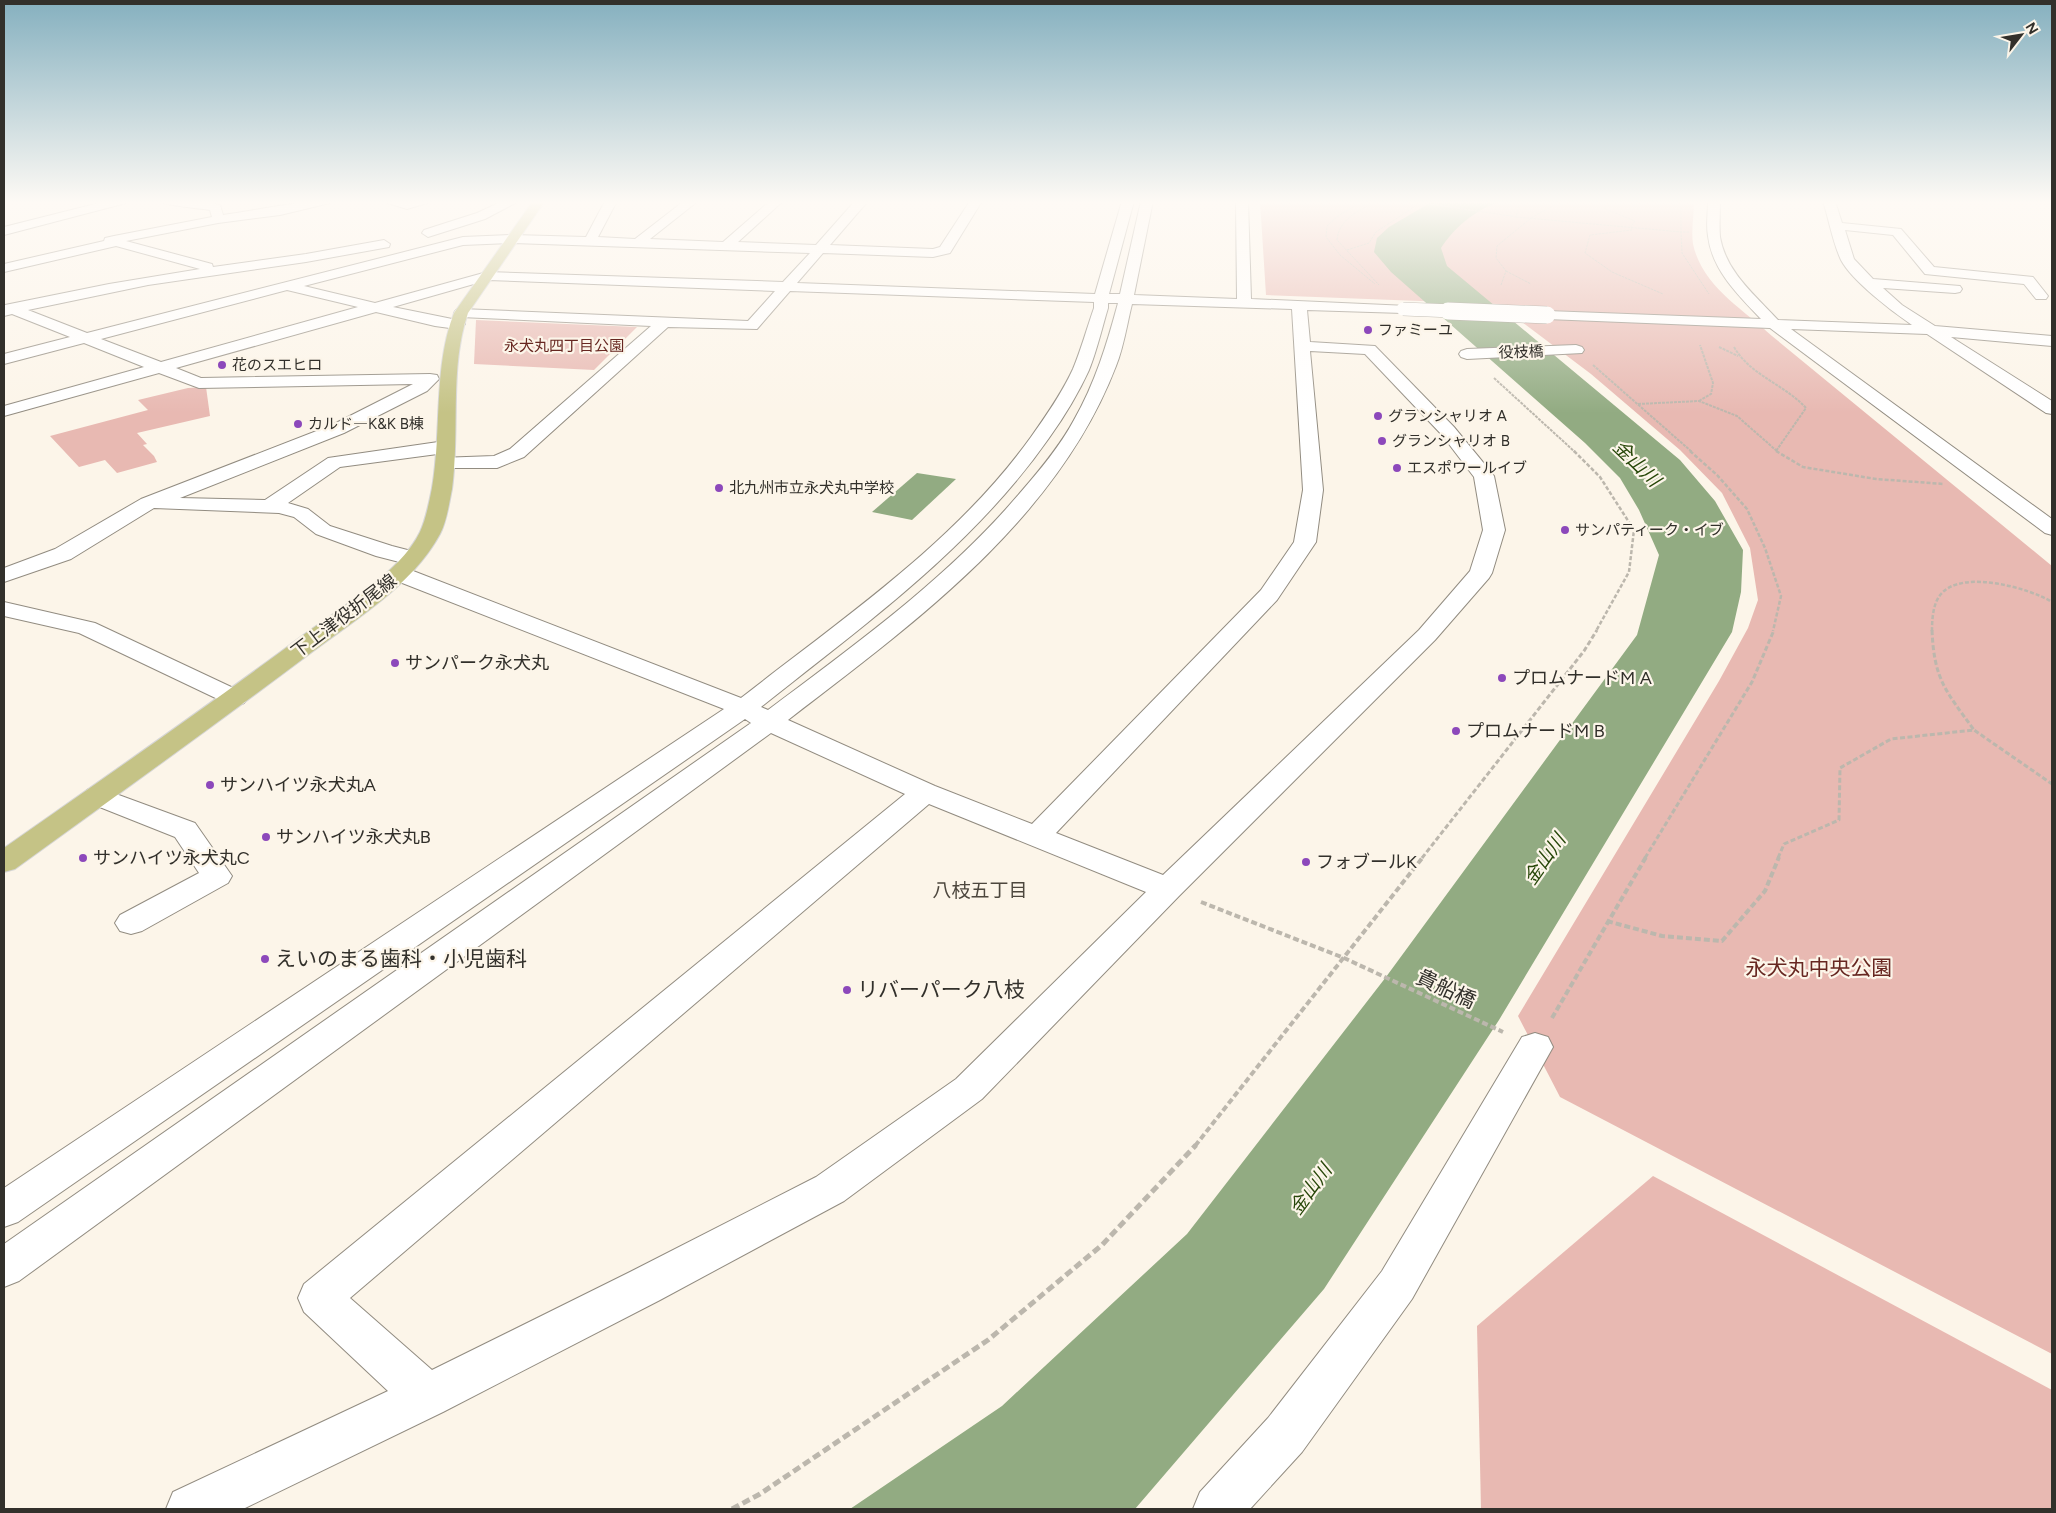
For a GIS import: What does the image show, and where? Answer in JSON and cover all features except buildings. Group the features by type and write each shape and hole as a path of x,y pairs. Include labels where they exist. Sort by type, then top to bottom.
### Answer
{"main road":[{"name":"下上津役折尾線","path":"4,862 235,698 405,566 430,533 439,505 445,455 440,378 459,319 490,272"}],"street":[{"path":"7,309 143,281 215,272"},
{"path":"223,272 435,321 459,319 664,322 752,326 800,272"},
{"path":"4,359 345,272"},
{"path":"4,1268 769,722 857,656 924,600 999,530 1053,468 1088,414 1109,366 1118,272"},
{"path":"4,1210 744,708 891,592 968,524 1022,463 1058,412 1082,369 1101,308 1114,298 1123,272"},
{"path":"1243,272 1244,302"},
{"path":"1728,272 1773,324 2043,516 2052,529"},
{"path":"1859,272 1897,308 2052,409"},
{"path":"1937,272 2028,280 2047,296"},
{"path":"4,410 372,306 487,276 1244,302 1930,330 2052,341"},
{"path":"1869,283 1964,290"},
{"path":"2022,294 2047,296"},
{"path":"1036,837 1269,595 1305,542 1313,490 1304,346 1299,305"},
{"path":"7,309 199,383 440,378"},
{"path":"294,447 335,462 445,455 497,462 517,453 664,322"},
{"path":"190,1509 427,1396 645,1286 830,1189 969,1089 1168,889 1427,636 1481,573 1494,530 1484,476 1448,430 1369,349 1304,346"},
{"name":"役枝橋","path":"1467,354 1576,350"},
{"path":"4,575 63,554 148,503 338,429 440,378"},
{"path":"2013,383 2042,386"},
{"path":"270,506 335,462"},
{"path":"148,503 270,506 301,513 323,530 384,551 405,566 744,708 769,722 925,792 1168,889"},
{"path":"4,609 87,628 235,698"},
{"path":"427,1396 320,1298 925,792"},
{"path":"96,796 185,830 218,876 131,923"},
{"path":"1217,1509 1285,1435 1396,1285 1535,1047"}],"path":[{"path":"1361,272 1379,286 1366,272"},
{"path":"1500,286 1506,272"},
{"path":"1608,272 1621,279 1665,294"},
{"path":"1695,272 1714,300"},
{"path":"1731,339 1738,356 1757,374 1786,388 1806,408 1799,422 1776,451"},
{"path":"1699,343 1713,383 1711,394 1699,401"},
{"path":"1535,1047 1607,921 1752,682 1772,637 1781,596 1764,548 1747,509 1717,475 1576,350"},
{"path":"732,1509 760,1494 988,1340 1102,1245 1189,1154 1584,651 1611,607 1629,572 1634,530 1600,476 1551,429 1467,354"},
{"path":"1638,404 1699,401 1737,416 1776,451 1803,468 1876,480 1952,484"},
{"path":"2052,602 2017,587 1978,582 1956,585 1940,594 1932,614 1934,652 1944,688 1974,730 2052,784"},
{"path":"1607,921 1662,936 1722,941 1766,892 1784,844 1839,820 1840,768 1891,739 1974,730"},
{"name":"貴船橋","path":"1168,889 1344,958 1535,1047"}],"green space":[{"name":"永犬丸中央公園","path":"1265,272 1705,272 1725,296 1772,336 2052,566 2052,1354 1560,1097 1518,1016 1719,681 1748,628 1758,600 1750,548 1722,493 1680,450 1591,374 1498,304 1266,295"},
{"name":"永犬丸四丁目公園","path":"476,320 637,327 594,370 474,364"},
{"path":"206,387 210,416 137,433 147,444 143,445 157,462 117,473 105,460 79,467 50,436 148,410 138,400 188,388"},
{"path":"1653,1176 2052,1390 2052,1509 1481,1509 1477,1326"}],"water":[{"name":"金山川","path":"1391,272 1454,272 1680,460 1715,501 1743,550 1741,592 1732,632 1499,1020 1324,1289 1135,1509 850,1509 1002,1406 1187,1234 1386,977 1637,635 1659,555 1639,510 1620,478 1585,443"},
{"path":"917,473 956,479 912,520 872,512"}],"place":[{"name":"ファミーユ","path":"1368,330"},
{"name":"花のスエヒロ","path":"222,365"},
{"name":"グランシャリオ A","path":"1378,416"},
{"name":"カルド―K&K B棟","path":"298,424"},
{"name":"グランシャリオ B","path":"1382,441"},
{"name":"エスポワールイブ","path":"1397,468"},
{"name":"北九州市立永犬丸中学校","path":"719,488"},
{"name":"サンパティーク・イブ","path":"1565,530"},
{"name":"サンパーク永犬丸","path":"395,663"},
{"name":"プロムナードM A","path":"1502,678"},
{"name":"プロムナードM B","path":"1456,731"},
{"name":"サンハイツ永犬丸A","path":"210,785"},
{"name":"サンハイツ永犬丸B","path":"266,837"},
{"name":"サンハイツ永犬丸C","path":"83,858"},
{"name":"フォブールK","path":"1306,862"},
{"name":"えいのまる歯科・小児歯科","path":"265,959"},
{"name":"リバーパーク八枝","path":"847,990"}],"district":[{"name":"八枝五丁目","path":"980,890"}]}
